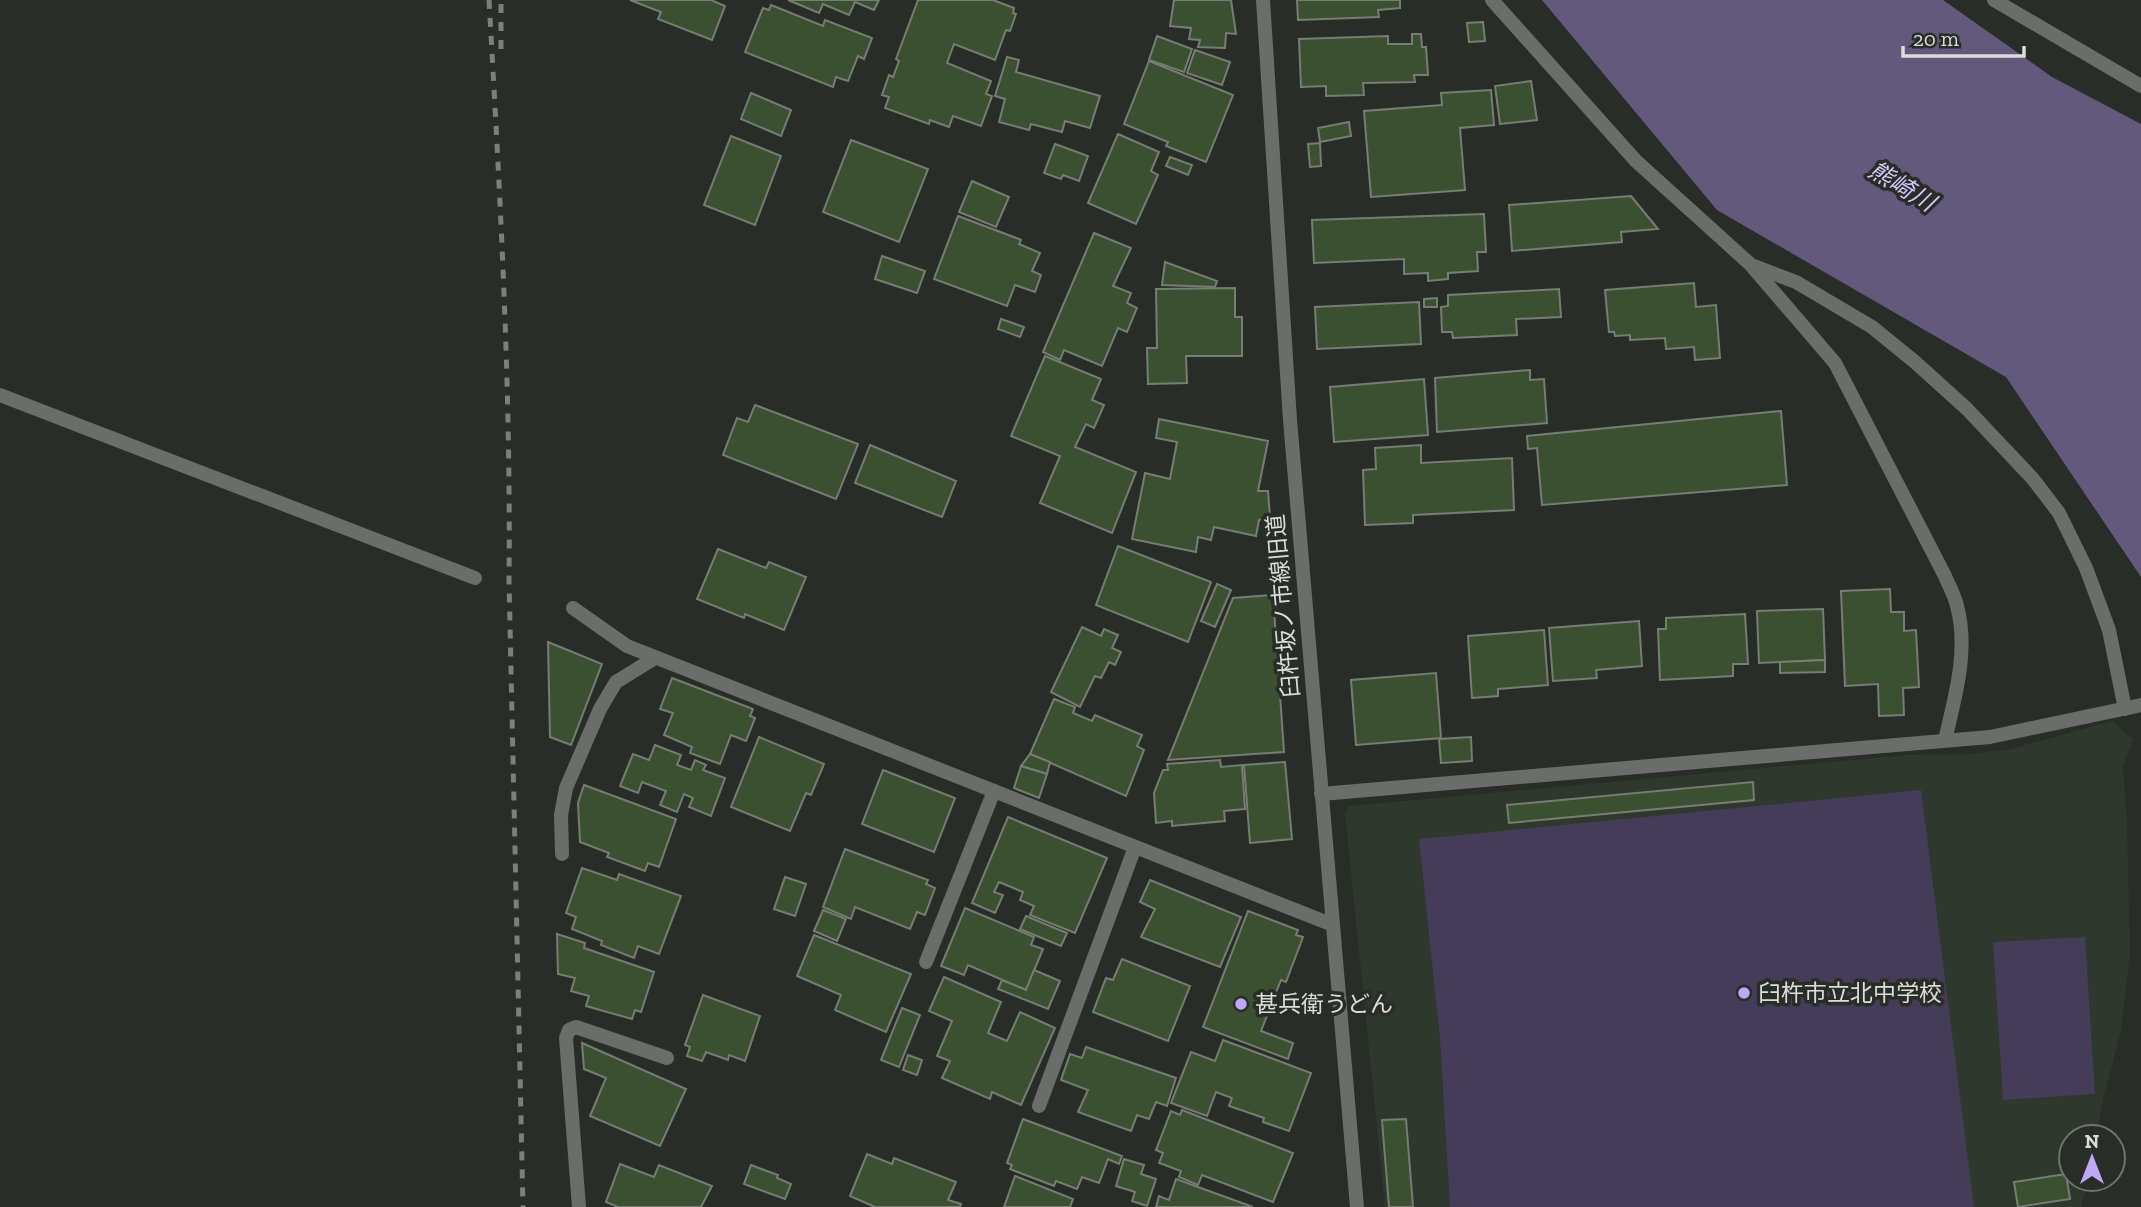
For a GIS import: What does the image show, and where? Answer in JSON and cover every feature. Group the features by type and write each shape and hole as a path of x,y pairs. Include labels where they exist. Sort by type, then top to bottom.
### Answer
{"street":[{"name":"臼杵坂ノ市線旧道","path":"1263,0 1290,420 1357,1207"},
{"path":"1492,0 1636,161 1750,264 1835,363 1945,576 1958,607 1962,650 1945,740"},
{"path":"1994,0 2141,86"},
{"path":"1750,264 1796,282 1872,327 1967,410 2033,479 2059,513 2086,568 2109,630 2125,709"},
{"path":"0,395 475,578"},
{"path":"573,608 627,646 1333,925"},
{"path":"562,854 561,815 566,788 600,709 616,682 656,658"},
{"path":"1321,794 1990,737 2141,705"},
{"path":"926,962 994,791"},
{"path":"1039,1106 1135,848"},
{"path":"579,1207 566,1038 569,1030 576,1027 667,1058"}],"shaded area":[{"name":"臼杵市立北中学校","path":"2112,721 2133,739 2123,767 2130,954 2121,1031 2099,1123 2057,1123 2057,1193 2084,1193 2081,1207 1385,1207 1345,813 1349,806 1907,755 1971,754 2011,749"},
{"name":"臼杵市立北中学校","path":"1921,790 1974,1207 1450,1207 1440,1038 1419,839"},
{"path":"2085,937 2095,1094 2003,1100 1993,942"}],"water":[{"name":"熊崎川","path":"1542,0 1943,0 2052,77 2141,124 2141,577 2006,377 1717,210"}],"building":[{"path":"630,0 711,0 725,6 712,40 658,19 661,12"},
{"path":"788,0 879,0 874,10 855,2 849,15 823,4 819,13"},
{"path":"918,0 993,0 1014,8 1013,13 1016,14 1010,31 1006,30 995,60 954,44 947,63 991,81 986,94 992,96 981,126 953,116 949,127 930,120 929,124 885,108 889,97 882,95 889,75 893,77 899,61 896,59"},
{"path":"1174,0 1231,0 1236,34 1226,33 1225,48 1198,47 1200,40 1189,39 1191,28 1170,26"},
{"path":"1297,0 1400,0 1400,8 1378,10 1379,17 1298,20"},
{"path":"771,5 823,26 825,20 872,38 864,59 858,56 848,81 836,77 833,87 745,52 763,8 769,10"},
{"path":"1483,22 1485,41 1469,42 1467,23"},
{"path":"1412,34 1421,34 1422,47 1426,47 1428,75 1414,75 1415,82 1363,83 1364,95 1326,96 1326,86 1301,87 1299,39 1388,36 1388,44 1412,44"},
{"path":"1157,36 1192,49 1184,72 1149,60"},
{"path":"1195,50 1230,62 1222,85 1187,73"},
{"path":"1007,57 1019,60 1016,72 1100,96 1090,128 1065,121 1062,132 1031,124 1029,130 999,122 1005,99 995,96"},
{"path":"1149,61 1233,95 1206,162 1166,146 1168,142 1124,124"},
{"path":"1531,81 1537,120 1500,124 1495,86"},
{"path":"1491,90 1494,125 1460,128 1465,190 1371,197 1364,111 1442,105 1441,93"},
{"path":"751,93 791,110 781,136 741,119"},
{"path":"1349,122 1351,136 1320,142 1318,128"},
{"path":"1118,134 1159,152 1151,171 1158,175 1136,224 1088,203"},
{"path":"731,136 781,156 755,225 704,205"},
{"path":"851,140 928,169 899,242 823,212"},
{"path":"1320,143 1321,166 1310,167 1308,144"},
{"path":"1055,144 1088,156 1079,181 1063,175 1061,179 1044,173"},
{"path":"1170,157 1192,165 1188,175 1166,166"},
{"path":"972,181 1009,197 996,227 959,212"},
{"path":"1631,196 1658,229 1621,232 1622,242 1512,251 1509,205"},
{"path":"1484,214 1486,252 1477,252 1478,271 1448,273 1448,279 1428,281 1428,273 1404,274 1404,259 1314,263 1312,220"},
{"path":"958,216 1019,239 1019,244 1040,253 1032,271 1041,275 1035,292 1015,285 1007,306 934,279"},
{"path":"1094,233 1131,248 1113,286 1131,293 1127,303 1137,308 1127,332 1118,328 1102,366 1064,350 1060,360 1043,352"},
{"path":"882,256 925,271 917,293 875,279"},
{"path":"1165,262 1217,281 1215,287 1162,285"},
{"path":"1694,283 1696,307 1716,305 1720,358 1695,360 1694,347 1666,349 1665,338 1630,340 1630,335 1615,336 1614,332 1609,332 1605,290"},
{"path":"1235,288 1235,317 1242,317 1242,356 1186,356 1187,383 1148,384 1147,348 1157,348 1156,289"},
{"path":"1559,289 1561,317 1516,319 1517,335 1453,338 1452,332 1442,332 1441,307 1448,306 1448,295"},
{"path":"1437,298 1437,307 1424,307 1424,299"},
{"path":"1419,302 1421,344 1317,349 1315,307"},
{"path":"1001,319 1024,327 1020,337 998,329"},
{"path":"1045,356 1101,379 1092,400 1104,405 1094,428 1086,424 1075,447 1136,472 1112,533 1040,503 1060,456 1011,436"},
{"path":"1530,370 1530,380 1544,379 1547,423 1437,432 1435,378"},
{"path":"1424,379 1428,435 1334,442 1330,387"},
{"path":"755,405 858,444 836,499 723,455 737,418 748,422"},
{"path":"1781,411 1787,485 1542,505 1537,448 1528,449 1527,436"},
{"path":"1159,419 1268,441 1258,491 1268,491 1270,517 1259,520 1256,536 1214,527 1211,540 1198,537 1196,552 1132,539 1145,473 1170,479 1177,442 1156,438"},
{"path":"870,445 956,481 942,517 855,483"},
{"path":"1421,445 1421,463 1512,458 1514,510 1413,515 1413,523 1365,525 1363,470 1376,469 1375,448"},
{"path":"1118,546 1211,582 1188,642 1096,605"},
{"path":"718,549 766,568 769,562 806,577 784,630 745,614 744,618 697,599"},
{"path":"1217,584 1231,590 1215,627 1201,621"},
{"path":"1890,589 1891,612 1904,612 1904,631 1916,630 1919,687 1903,688 1904,715 1879,716 1878,684 1845,686 1841,591"},
{"path":"1273,595 1284,752 1168,760 1233,598"},
{"path":"1823,609 1825,660 1759,663 1757,611"},
{"path":"1745,614 1748,664 1733,664 1733,676 1660,680 1658,629 1666,629 1666,618"},
{"path":"1639,621 1642,666 1596,670 1597,678 1553,681 1549,628"},
{"path":"1082,627 1101,636 1104,629 1118,635 1112,648 1121,652 1115,665 1109,662 1101,678 1095,676 1080,707 1051,692"},
{"path":"1544,630 1548,685 1498,689 1498,696 1472,698 1468,636"},
{"path":"548,642 602,664 571,745 550,737"},
{"path":"1825,660 1825,672 1780,673 1780,662"},
{"path":"1436,673 1441,738 1356,745 1351,680"},
{"path":"672,678 753,709 750,716 755,718 746,741 731,735 720,764 690,753 692,747 664,735 673,713 660,709"},
{"path":"1054,699 1075,707 1073,713 1092,721 1095,715 1142,735 1137,746 1144,750 1126,796 1030,754"},
{"path":"759,737 824,764 811,795 806,793 790,831 731,807"},
{"path":"1471,737 1472,761 1441,763 1439,739"},
{"path":"655,745 681,755 677,765 691,770 695,760 706,765 703,770 725,778 711,816 689,807 693,798 684,794 677,812 660,805 666,791 642,782 638,793 620,786 633,754 649,760"},
{"path":"1030,754 1050,762 1047,774 1021,766"},
{"path":"1220,760 1221,767 1242,765 1245,809 1224,811 1225,821 1172,826 1172,821 1156,823 1154,793 1163,770 1168,770 1167,764"},
{"path":"1285,762 1292,839 1250,843 1244,765"},
{"path":"1021,766 1047,774 1039,798 1014,788"},
{"path":"883,770 955,798 934,852 862,824"},
{"path":"1753,782 1754,800 1509,823 1507,805"},
{"path":"584,785 676,819 659,867 648,863 645,871 607,857 609,853 580,842 578,803"},
{"path":"1008,817 1107,858 1075,933 1030,915 1034,906 1020,900 1023,892 999,882 994,892 1003,895 995,913 972,903"},
{"path":"845,849 928,880 926,884 935,888 925,915 917,912 910,929 855,907 851,919 823,907"},
{"path":"582,868 617,880 619,874 681,896 659,954 638,946 634,958 601,945 602,941 572,929 576,917 566,913"},
{"path":"785,877 806,884 795,916 774,909"},
{"path":"1150,880 1241,917 1220,967 1141,937 1155,909 1140,902"},
{"path":"965,908 1034,937 1031,945 1043,949 1026,990 968,965 964,975 941,966"},
{"path":"823,910 846,919 837,941 814,931"},
{"name":"甚兵衛うどん","path":"1248,911 1298,930 1296,935 1303,937 1286,982 1281,980 1261,1031 1293,1043 1288,1059 1203,1027"},
{"path":"1026,916 1067,933 1061,946 1020,929"},
{"path":"557,934 585,943 584,948 654,972 641,1012 635,1010 632,1019 586,1006 589,996 571,991 575,978 558,974"},
{"path":"814,935 911,974 886,1032 835,1010 841,995 797,976"},
{"path":"1122,959 1190,986 1168,1041 1093,1012 1106,978 1113,980"},
{"path":"1034,970 1060,981 1048,1009 998,989 1002,980 1026,990"},
{"path":"944,977 1001,1002 988,1033 1007,1041 1020,1012 1055,1028 1021,1105 992,1092 990,1099 942,1078 950,1061 937,1056 952,1021 929,1011"},
{"path":"703,995 760,1016 745,1061 729,1055 728,1060 706,1052 702,1061 687,1056 690,1047 685,1045"},
{"path":"902,1008 920,1015 899,1067 881,1060"},
{"path":"1223,1040 1311,1073 1289,1131 1263,1122 1264,1118 1229,1106 1232,1098 1216,1092 1207,1116 1171,1103 1191,1052 1215,1061"},
{"path":"582,1043 686,1089 660,1146 590,1116 606,1078 584,1069"},
{"path":"1086,1047 1176,1078 1167,1106 1156,1102 1149,1119 1137,1115 1131,1131 1078,1112 1088,1090 1061,1080 1070,1054 1082,1058"},
{"path":"908,1055 922,1060 917,1075 903,1070"},
{"path":"1182,1110 1293,1153 1273,1202 1202,1175 1198,1185 1179,1177 1181,1171 1159,1163 1163,1153 1156,1150 1171,1111 1180,1115"},
{"path":"1023,1119 1122,1156 1119,1164 1108,1159 1099,1183 1082,1177 1077,1189 1056,1181 1054,1186 1010,1169 1012,1165 1007,1163"},
{"path":"1406,1119 1413,1207 1389,1207 1382,1120"},
{"path":"867,1154 892,1164 894,1158 956,1182 948,1200 961,1204 960,1207 875,1207 850,1196"},
{"path":"1124,1159 1144,1165 1141,1174 1156,1179 1147,1206 1132,1201 1135,1192 1116,1186"},
{"path":"620,1164 654,1177 659,1165 712,1186 701,1207 618,1207 606,1202"},
{"path":"751,1165 778,1175 777,1178 791,1184 785,1199 744,1184"},
{"path":"2057,1175 2057,1193 2069,1193 2070,1199 2018,1207 2014,1182"},
{"path":"1015,1176 1073,1199 1070,1207 1004,1207"},
{"path":"1176,1179 1253,1207 1156,1207 1159,1196 1169,1200"}],"railway":[{"path":"489,0 506,363 523,1207"},
{"path":"501,0 501,49"}],"place":[{"name":"臼杵市立北中学校","path":"1744,993"},
{"name":"甚兵衛うどん","path":"1241,1004"}]}
